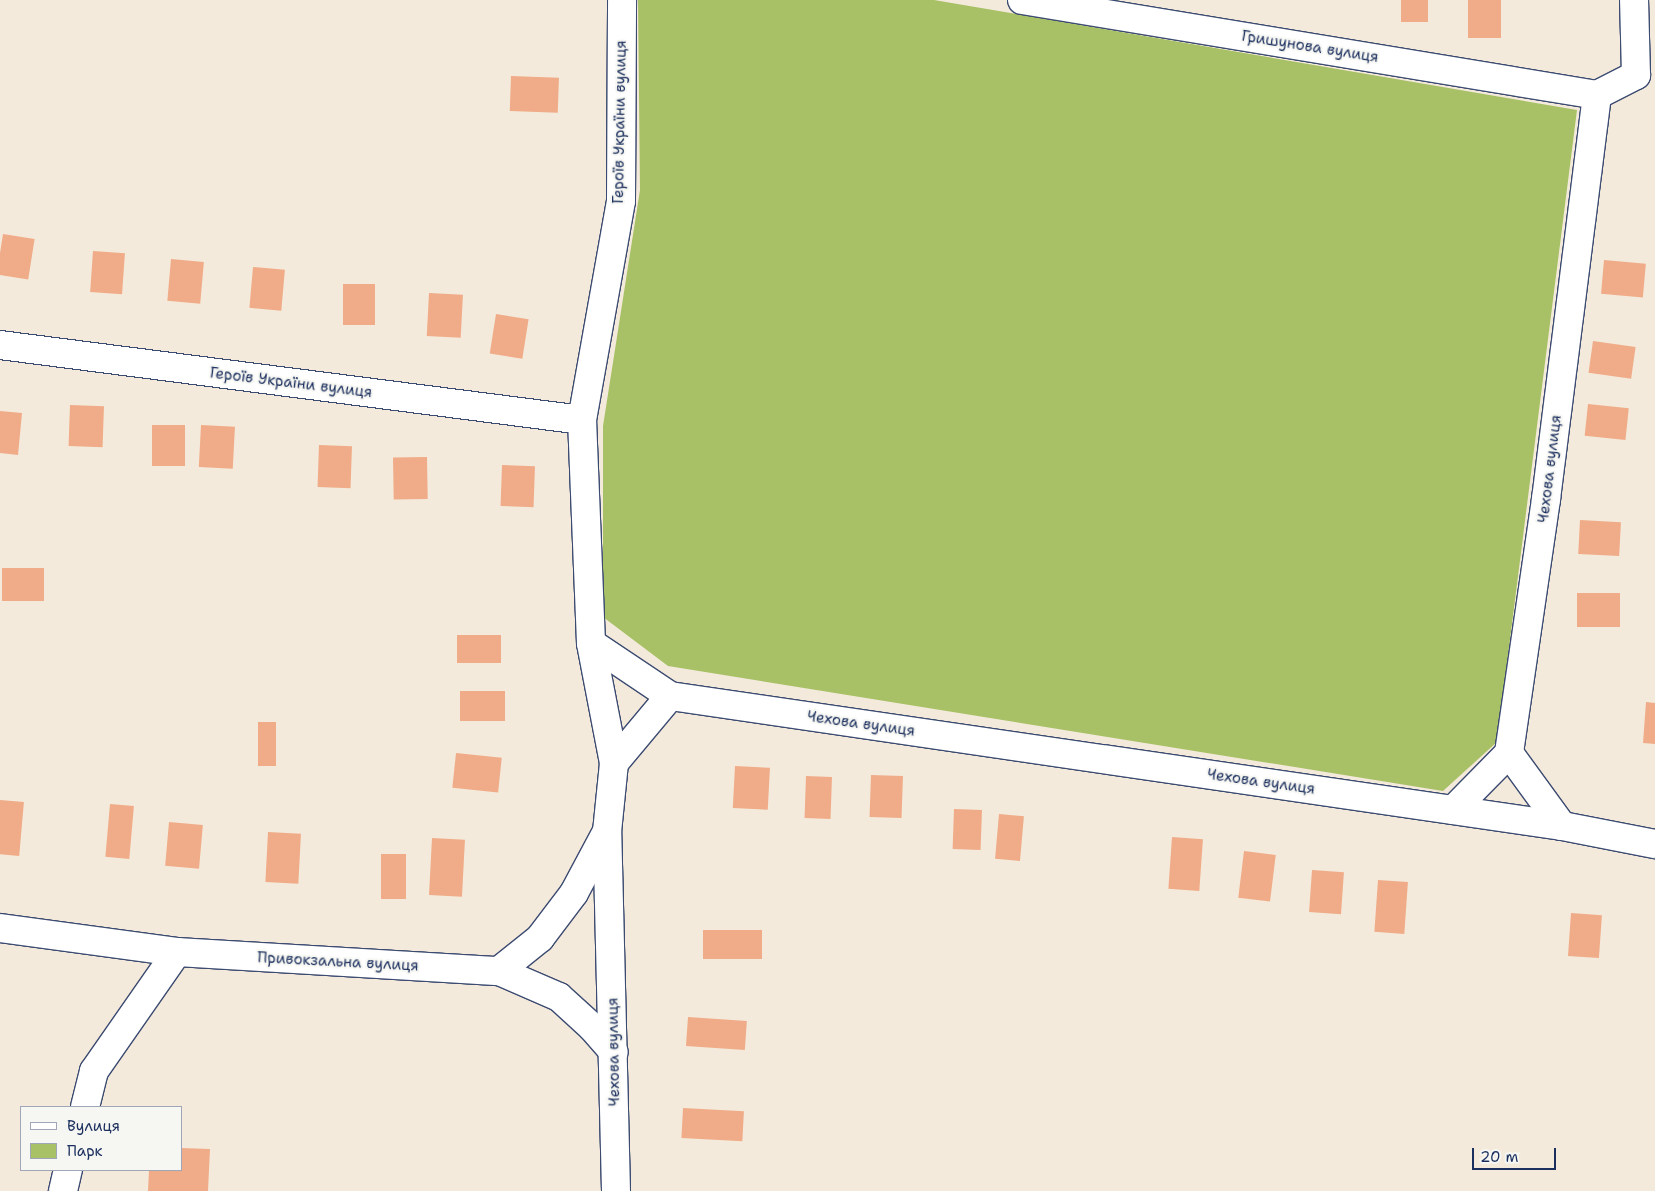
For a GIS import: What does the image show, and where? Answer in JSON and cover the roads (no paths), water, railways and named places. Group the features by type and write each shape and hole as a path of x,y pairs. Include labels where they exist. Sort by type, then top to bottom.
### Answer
{"street":[{"name":"Героїв України вулиця","path":"614,763 592,643 582,420 621,201 622,0"},
{"name":"Гришунова вулиця","path":"1022,0 1597,95"},
{"path":"1597,95 1646,76 1634,0"},
{"name":"Чехова вулиця","path":"1509,753 1546,499 1597,95"},
{"name":"Героїв України вулиця","path":"0,345 582,420"},
{"path":"592,643 670,696 614,763"},
{"name":"Чехова вулиця","path":"670,696 1562,826 1655,844"},
{"path":"1453,810 1509,753 1562,826"},
{"name":"Чехова вулиця","path":"614,763 607,832 616,1191"},
{"path":"607,832 574,893 540,938 499,971 559,997 592,1027 614,1052"},
{"name":"Привокзальна вулиця","path":"0,928 177,952 499,971"},
{"path":"85,1106 94,1071 177,952"},
{"path":"63,1191 68,1171"}]}
